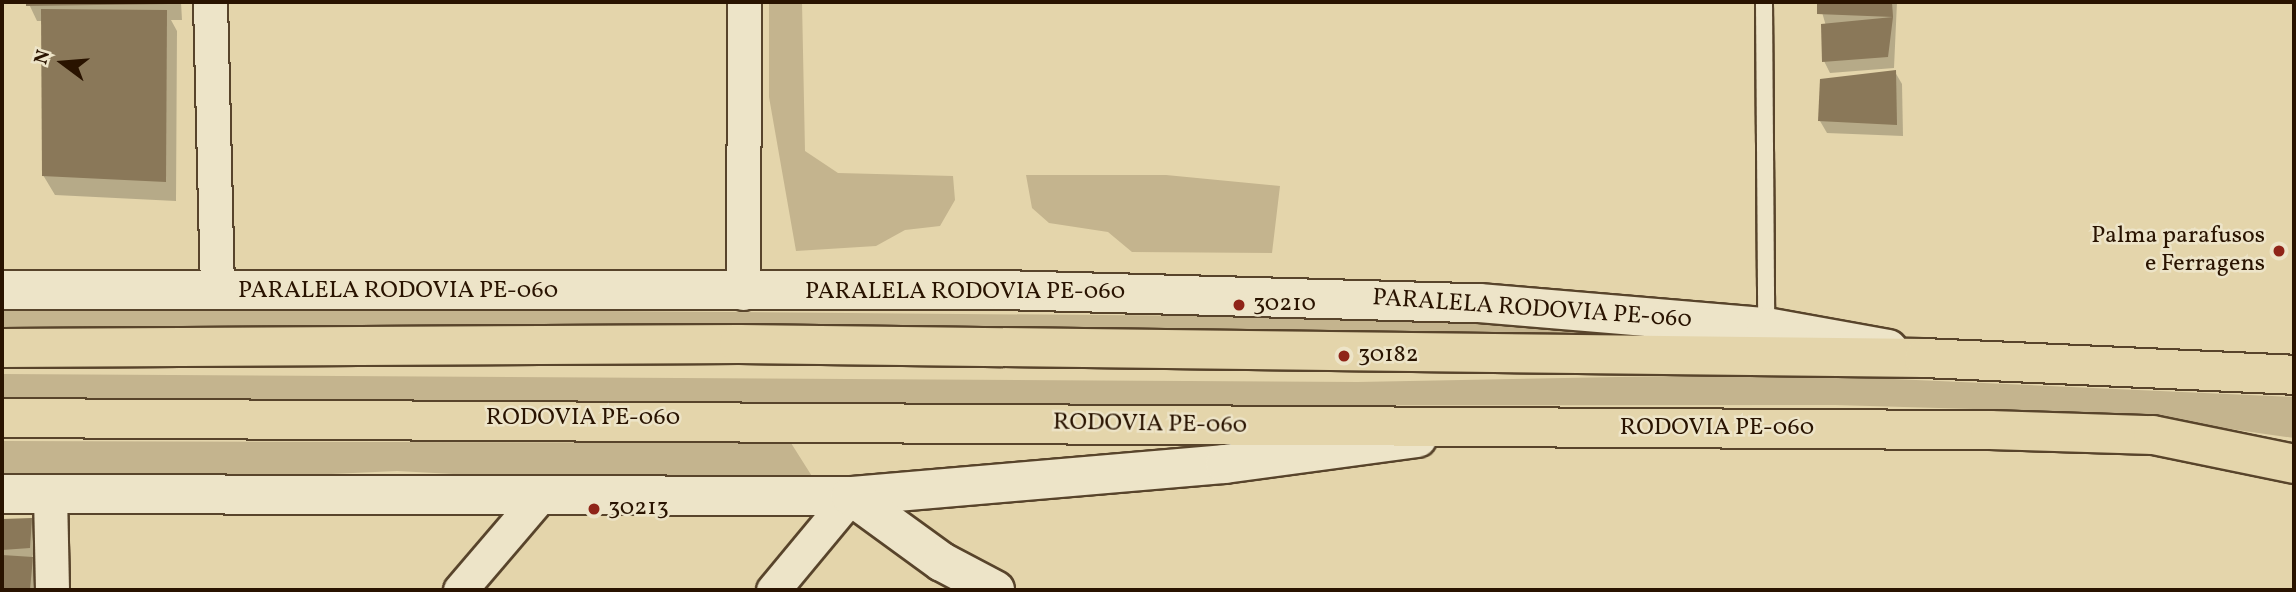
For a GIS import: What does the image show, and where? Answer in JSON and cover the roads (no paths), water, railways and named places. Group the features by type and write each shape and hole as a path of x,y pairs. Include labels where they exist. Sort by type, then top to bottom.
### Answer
{"highway":[{"path":"2,348 739,344 1924,358 2294,375"},
{"name":"RODOVIA PE-060","path":"2,418 767,419 1487,429 1976,429 2153,435 2294,464"}],"main road":[{"name":"PARALELA RODOVIA PE-060","path":"2,290 743,293 1002,290 1479,303 1766,327 1924,358"},
{"path":"2,494 851,496 1224,464 1487,429"},
{"path":"851,496 942,562 995,590"}],"street":[{"path":"210,2 217,292"},
{"path":"743,293 744,2"},
{"path":"50,494 52,590"},
{"path":"460,590 542,494"},
{"path":"773,590 851,496"}],"lane":[{"path":"1764,2 1766,327"}],"place":[{"name":"Palma parafusos e Ferragens","path":"2279,251"},
{"name":"30210","path":"1239,305"},
{"name":"30182","path":"1344,356"},
{"name":"30213","path":"594,509"}]}
